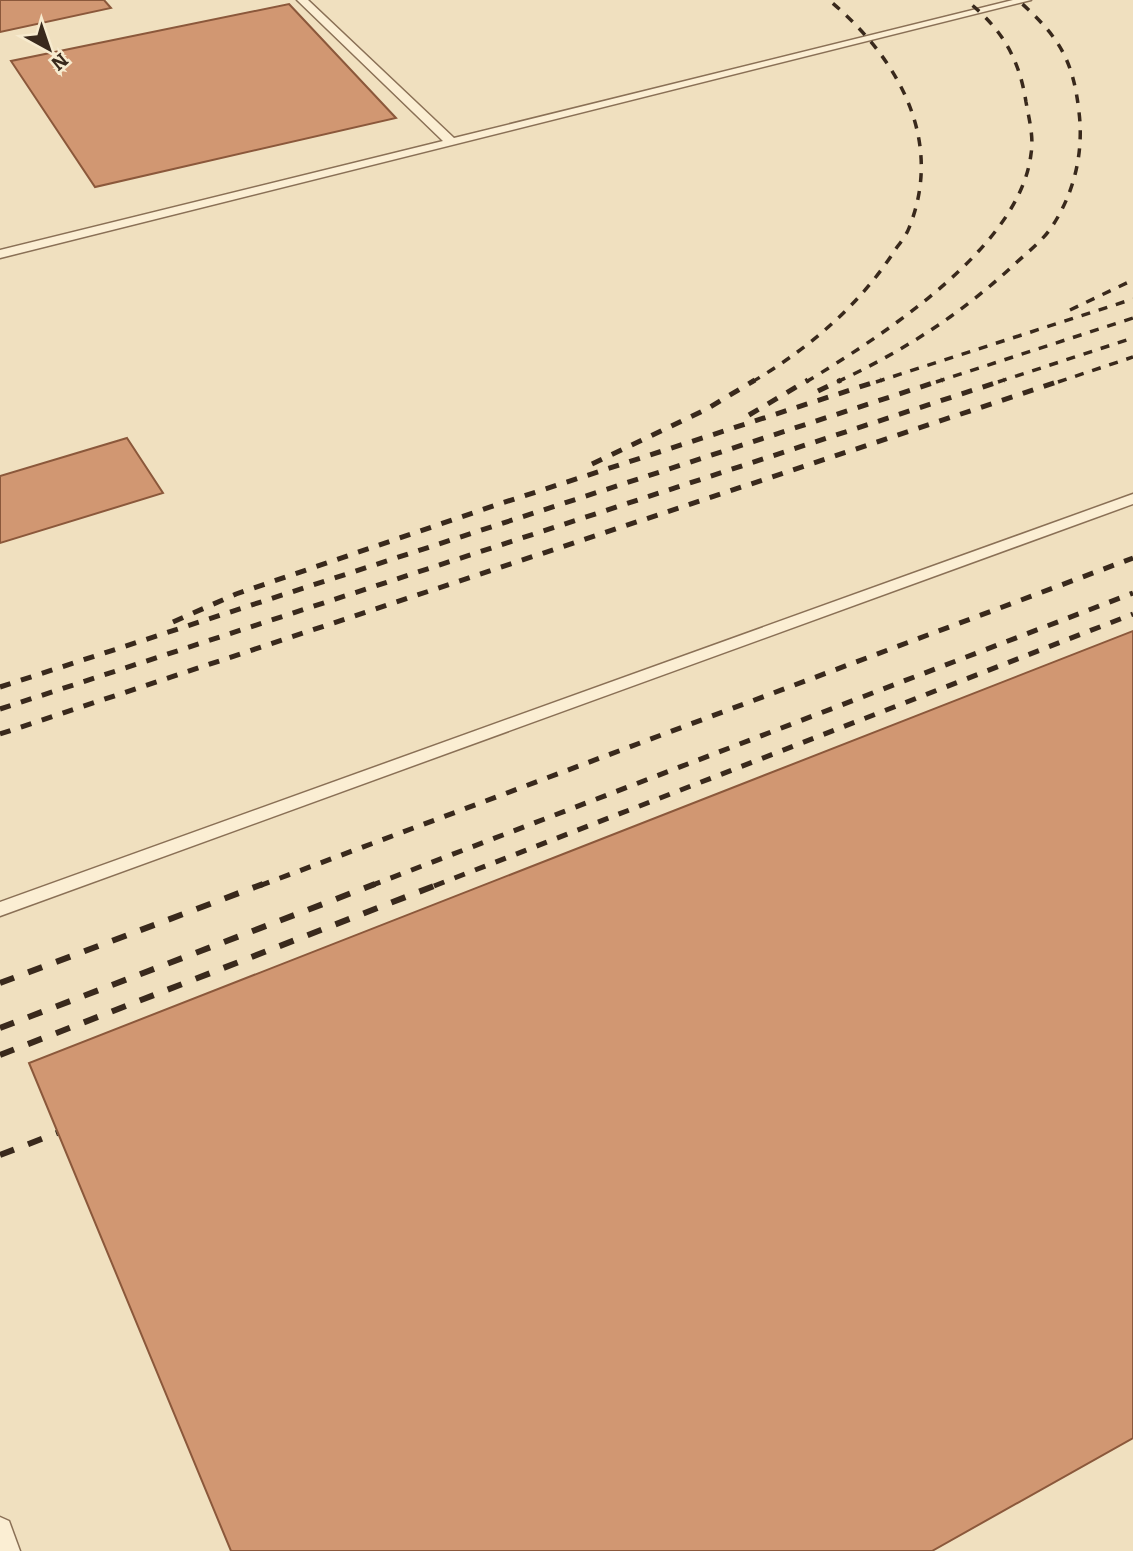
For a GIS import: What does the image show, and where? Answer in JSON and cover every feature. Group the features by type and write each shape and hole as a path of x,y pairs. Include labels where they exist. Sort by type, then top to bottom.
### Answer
{"lane":[{"path":"302,0 450,141"},
{"path":"0,254 1026,0"},
{"path":"0,909 1133,499"},
{"path":"0,1529 8,1551"}],"building":[{"path":"0,0 104,0 111,8 0,32"},
{"path":"289,4 396,118 95,187 11,61"},
{"path":"127,438 163,493 0,543 0,476"},
{"path":"1133,631 1133,1438 932,1551 231,1551 29,1063"}],"railway":[{"path":"752,382 813,340 866,289 906,234 919,195 921,163 917,132 908,102 894,74 875,47 829,0"},
{"path":"806,382 871,341 942,286 974,256 1002,223 1021,189 1032,141 1019,71 999,33 966,0"},
{"path":"840,381 909,344 976,297 1044,237 1066,201 1076,173 1080,143 1079,112 1073,77 1068,62 1053,37 1018,0"},
{"path":"1070,310 1133,280"},
{"path":"876,382 1133,299"},
{"path":"936,382 1133,318"},
{"path":"998,382 1133,338"},
{"path":"1058,382 1133,357"},
{"path":"592,464 705,410 755,380"},
{"path":"749,415 808,380"},
{"path":"173,622 236,594 496,505 881,380"},
{"path":"0,687 942,380"},
{"path":"0,709 1004,380"},
{"path":"0,734 1063,380"},
{"path":"818,391 840,381"},
{"path":"259,886 1133,558"},
{"path":"370,886 1133,593"},
{"path":"434,886 1133,614"},
{"path":"0,983 263,884"},
{"path":"0,1028 375,884"},
{"path":"0,1055 439,884"},
{"path":"0,1155 57,1133"}]}
